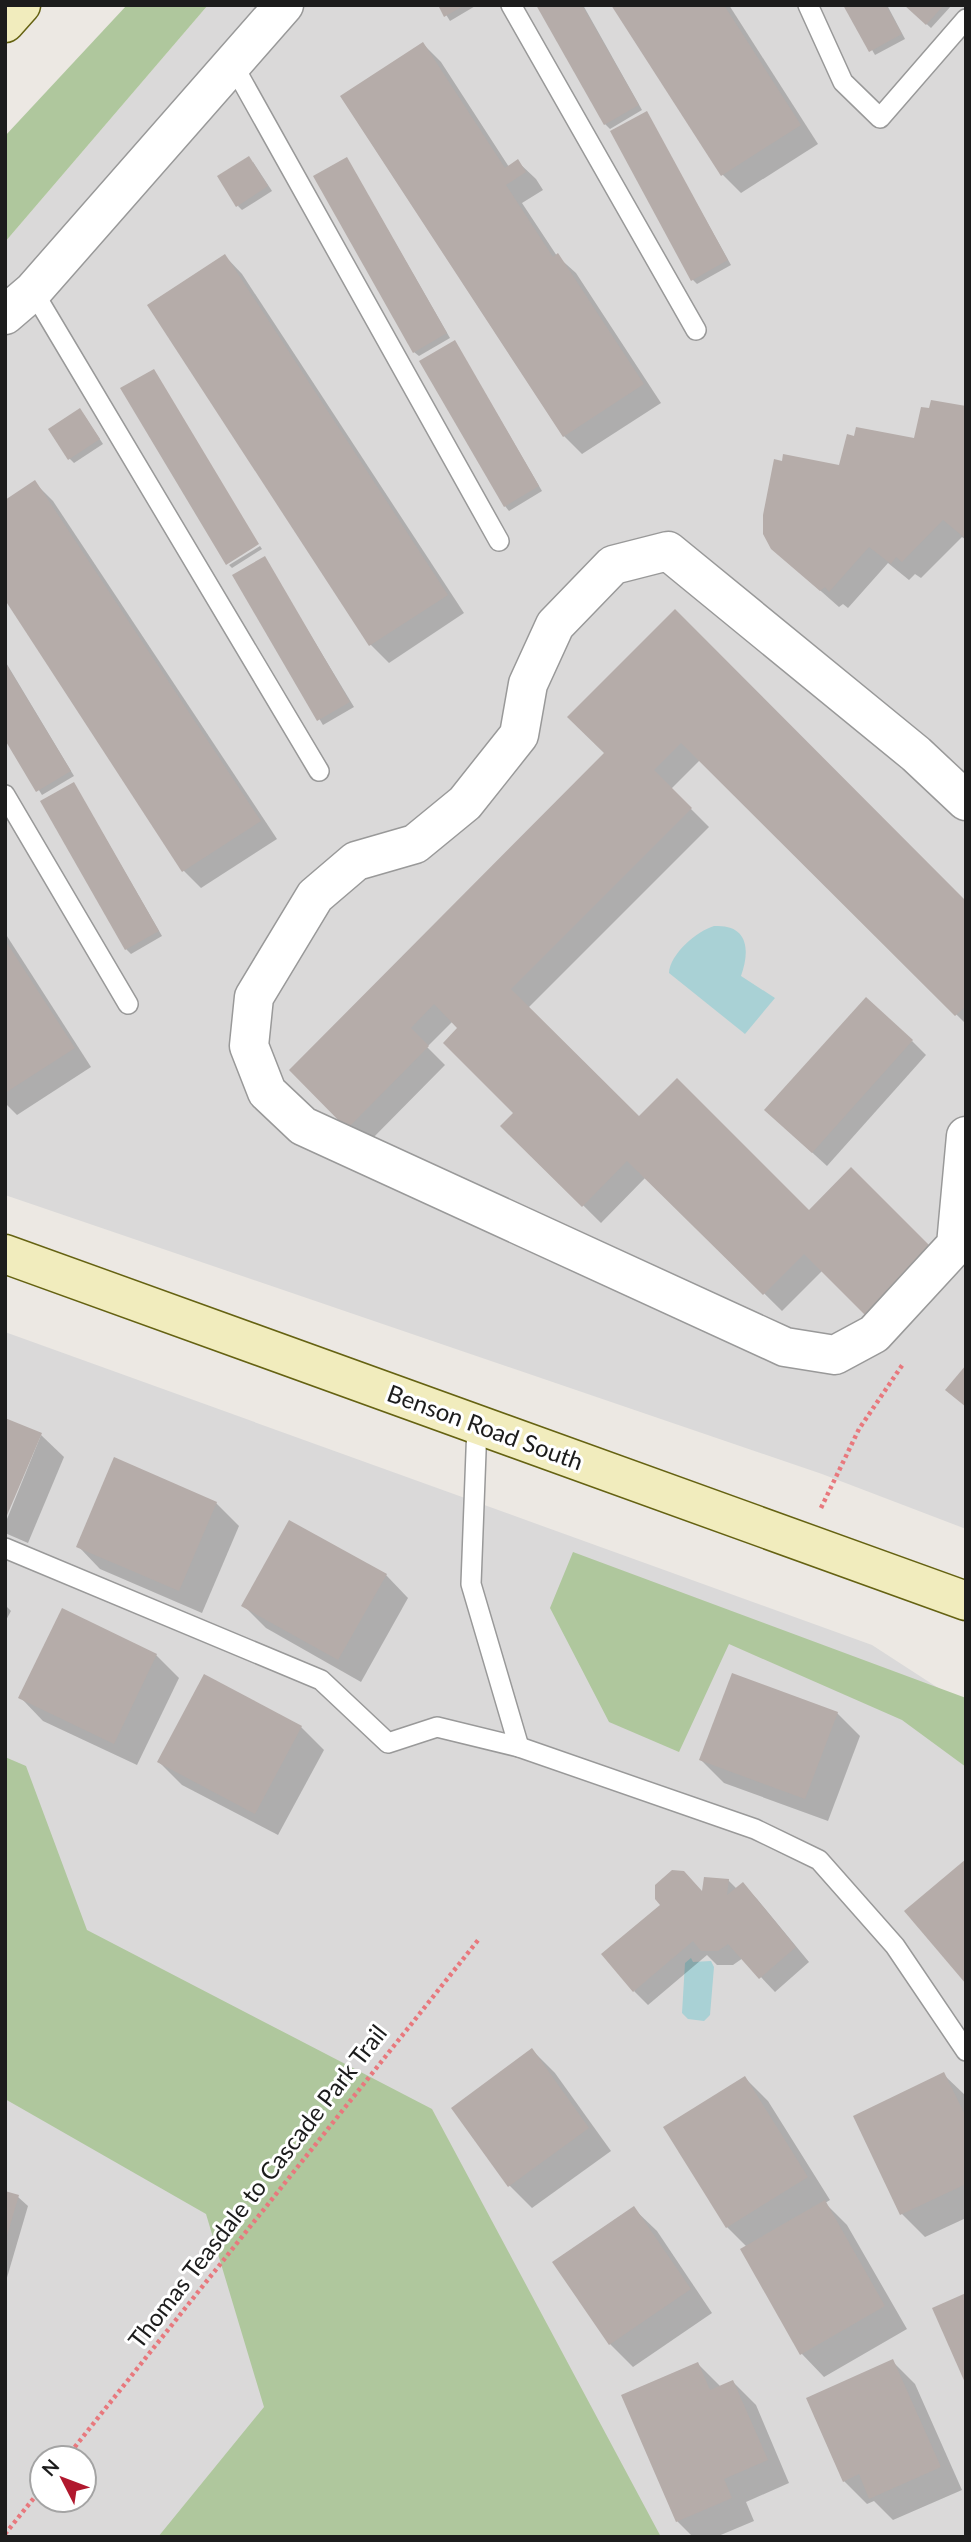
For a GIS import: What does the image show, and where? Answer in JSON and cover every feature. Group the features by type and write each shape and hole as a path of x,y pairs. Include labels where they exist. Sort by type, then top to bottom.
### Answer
{"street":[{"path":"5,23 21,5"},
{"path":"19,303 284,5"},
{"path":"966,801 916,754 668,551 613,565 555,625 528,684 519,735 465,803 415,844 356,861 315,896 254,997 249,1046 267,1093 303,1126 785,1347 835,1355 874,1334 956,1245 966,1136"},
{"name":"Benson Road South","path":"5,1254 966,1601"}],"lane":[{"path":"511,5 696,330"},
{"path":"807,5 843,82 880,118 966,19"},
{"path":"232,63 499,541"},
{"path":"19,303 318,771"},
{"path":"5,795 128,1004"},
{"path":"477,1425 471,1584 519,1747"},
{"path":"5,1548 321,1680 388,1743 437,1727 519,1747 755,1829 819,1860 895,1946 966,2051"}],"path":[{"path":"804,1544 859,1429 908,1356"},
{"name":"Thomas Teasdale to Cascade Park Trail","path":"77,2444 479,1940"},
{"path":"5,2534 28,2505"}],"shaded area":[{"path":"208,5 966,5 966,1529 822,1474 5,1195 5,242"},
{"path":"5,1332 872,1645 966,1706 966,2537 5,2537"}],"green space":[{"path":"127,5 208,5 5,242 5,136"},
{"path":"573,1552 966,1698 966,1767 902,1720 729,1644 679,1752 609,1722 550,1608"},
{"path":"5,1757 26,1766 87,1930 432,2109 661,2537 158,2537 264,2407 206,2214 5,2099"}],"water":[{"path":"714,926 734,929 740,934 746,949 741,976 775,998 745,1034 669,973 674,958 685,944"},
{"path":"691,1958 693,1962 711,1961 714,1967 710,2015 704,2021 688,2019 682,2013 685,1963"}],"building":[{"path":"438,5 465,5 444,17"},
{"path":"536,5 582,5 639,105 604,125"},
{"path":"611,5 724,5 801,125 721,176"},
{"path":"843,5 886,5 902,34 869,52"},
{"path":"904,5 944,5 926,25"},
{"path":"423,42 505,168 518,159 526,172 506,185 553,257 558,253 644,384 563,437 340,96"},
{"path":"647,111 728,260 691,281 610,131"},
{"path":"249,156 268,186 236,207 217,176"},
{"path":"347,157 447,333 413,353 313,176"},
{"path":"225,254 448,595 369,646 147,305"},
{"path":"455,340 539,486 504,507 419,361"},
{"path":"154,369 259,544 226,565 120,388"},
{"path":"931,400 966,406 966,539 943,520 902,562 896,557 891,564 869,547 829,592 825,587 820,591 771,549 763,534 763,515 774,459 782,461 783,454 839,465 847,434 854,436 856,427 914,438 921,407 929,408"},
{"path":"80,408 100,439 68,460 48,429"},
{"path":"35,480 261,821 182,872 5,600 5,500"},
{"path":"265,556 350,702 317,721 232,575"},
{"path":"675,609 966,901 966,1006 955,1016 681,743 654,770 692,808 511,989 639,1116 677,1078 809,1210 851,1167 936,1252 869,1319 804,1254 763,1295 627,1161 582,1207 500,1126 513,1113 443,1043 457,1028 434,1004 411,1028 429,1046 347,1129 289,1070 604,753 567,717"},
{"path":"5,662 71,771 36,792 5,740"},
{"path":"74,782 159,931 125,950 40,801"},
{"path":"5,940 75,1048 5,1093"},
{"path":"866,997 913,1040 812,1153 764,1110"},
{"path":"966,1365 966,1407 945,1390"},
{"path":"5,1418 42,1433 5,1520"},
{"path":"114,1457 217,1502 179,1591 76,1547"},
{"path":"289,1520 387,1574 338,1660 241,1606"},
{"path":"62,1608 157,1654 114,1744 18,1698"},
{"path":"732,1673 838,1712 805,1799 699,1760"},
{"path":"204,1674 302,1726 255,1814 157,1762"},
{"path":"966,1859 966,1984 904,1911"},
{"path":"672,1870 684,1871 702,1891 704,1877 729,1879 727,1895 743,1882 796,1947 759,1979 728,1944 718,1951 701,1951 693,1941 633,1992 601,1954 660,1905 655,1899 655,1885"},
{"path":"532,2048 589,2128 508,2187 451,2108"},
{"path":"944,2072 966,2117 966,2184 900,2215 853,2116"},
{"path":"745,2076 808,2177 726,2228 663,2127"},
{"path":"5,2191 19,2195 6,2239 5,2239"},
{"path":"825,2200 885,2306 800,2355 740,2249"},
{"path":"634,2206 691,2289 609,2345 552,2262"},
{"path":"966,2293 966,2385 932,2308"},
{"path":"893,2359 941,2467 869,2499 859,2474 843,2482 806,2398"},
{"path":"698,2362 710,2390 733,2380 768,2460 724,2479 732,2498 676,2522 621,2395"}]}
